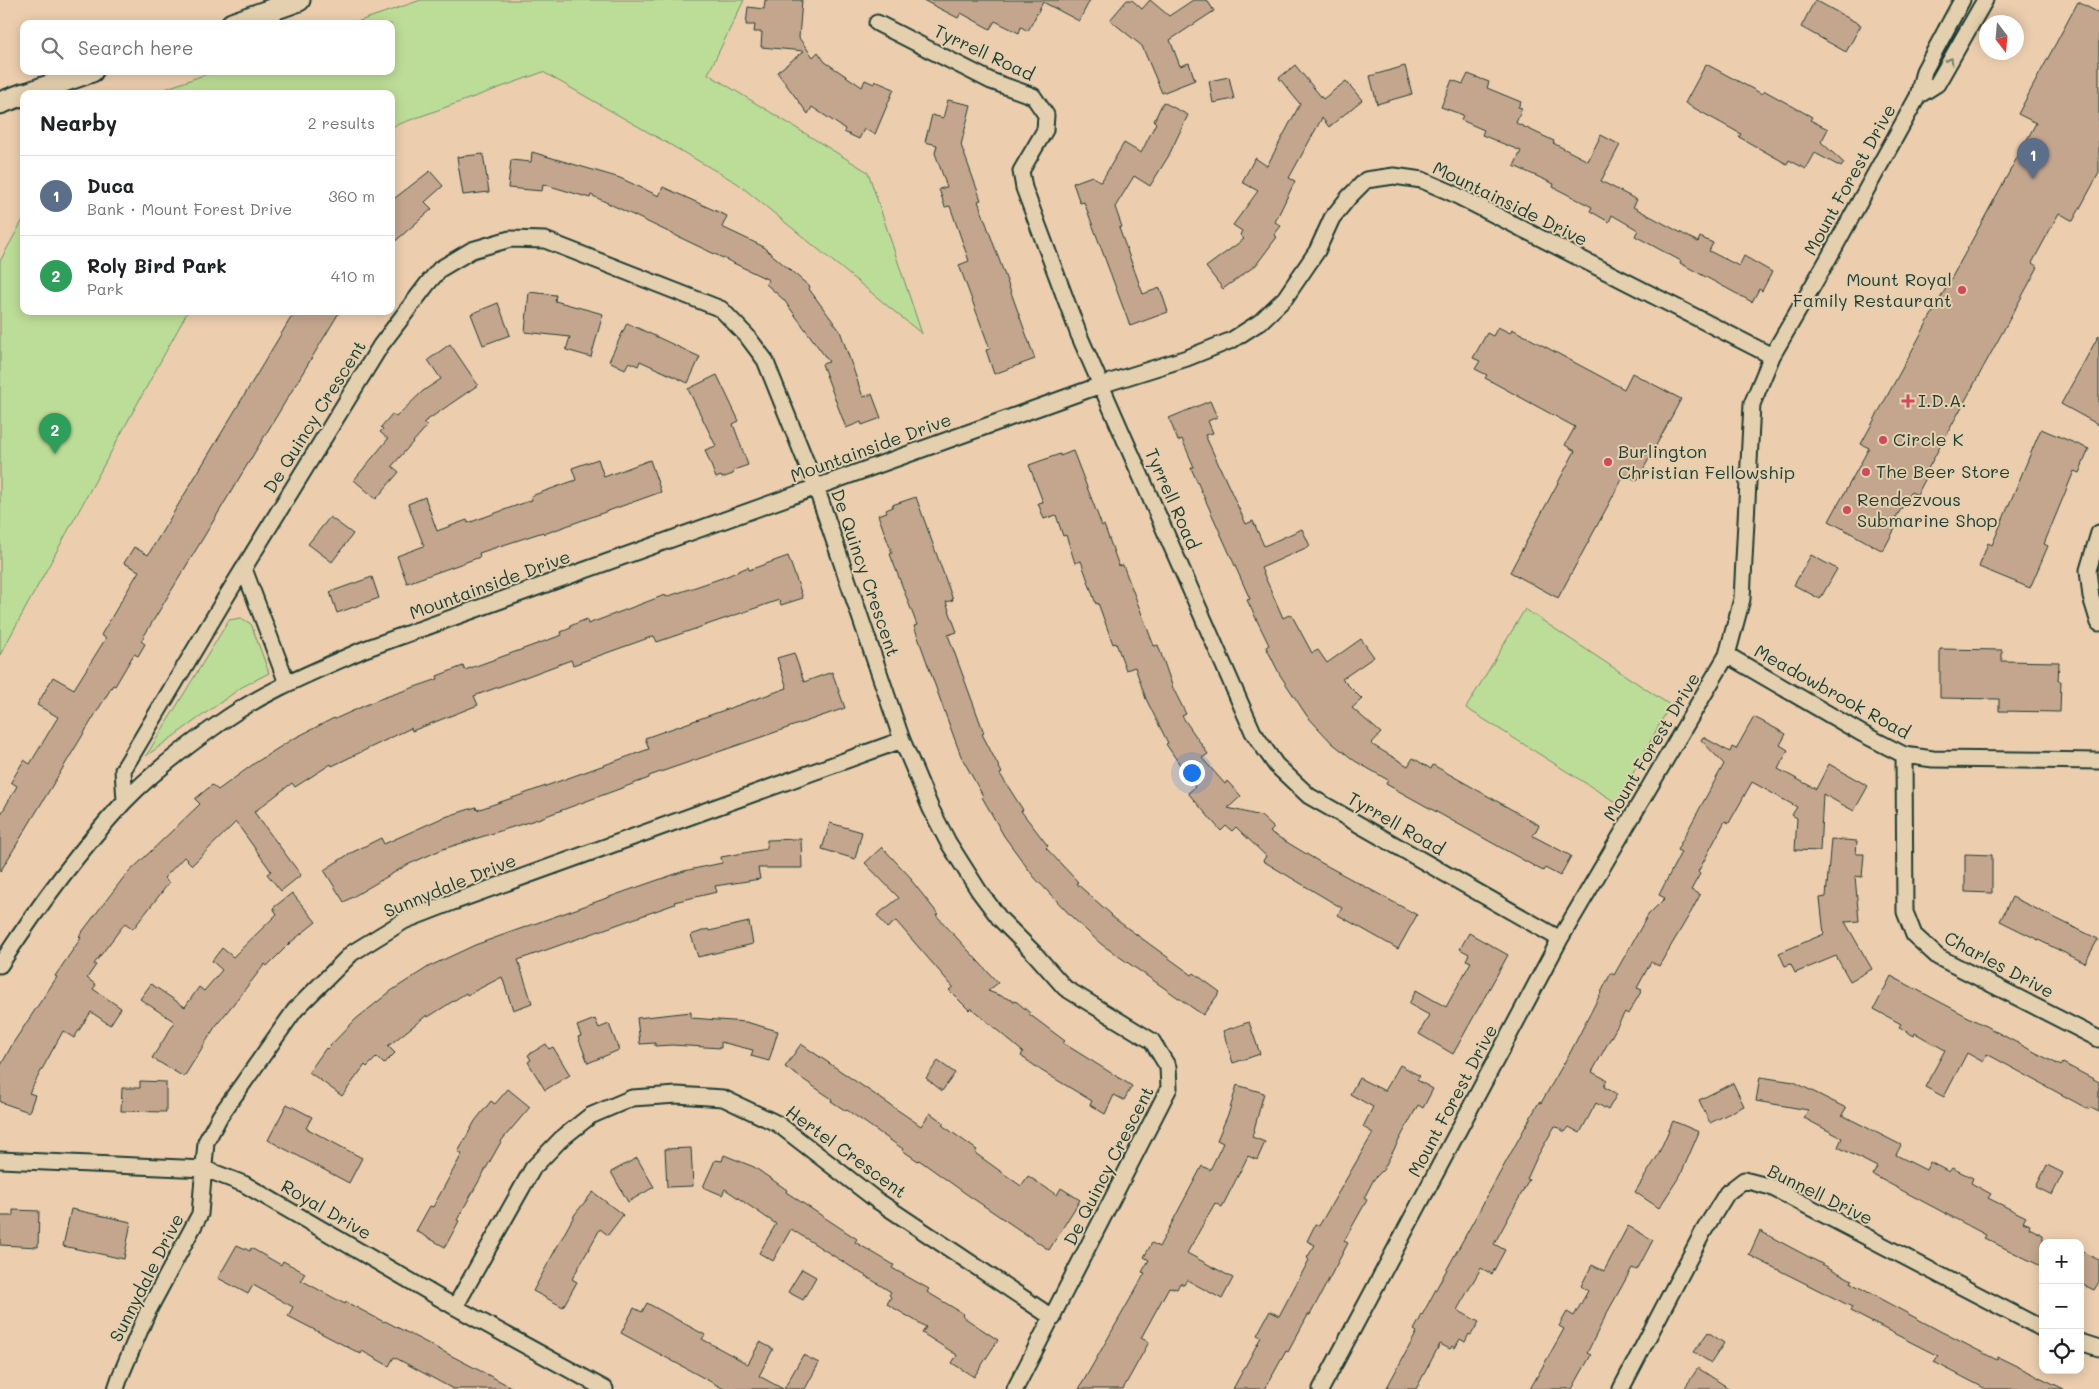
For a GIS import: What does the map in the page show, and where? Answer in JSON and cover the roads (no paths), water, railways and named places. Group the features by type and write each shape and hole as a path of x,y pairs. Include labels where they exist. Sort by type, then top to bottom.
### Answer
{"street":[{"path":"243,20 299,0"},
{"name":"Mount Forest Drive","path":"1321,1389 1560,939 1728,655 1742,599 1752,404 1772,356 1918,96 1924,71 1962,0"},
{"name":"Mount Forest Drive","path":"1918,96 1937,84 1985,0"},
{"name":"Tyrrell Road","path":"877,23 991,81 1033,96 1046,114 1045,130 1021,171 1024,188 1079,335 1253,732 1276,765 1309,796 1560,939"},
{"path":"37,90 80,75"},
{"path":"0,102 20,96"},
{"name":"Mountainside Drive","path":"0,965 36,910 70,865 125,801 161,769 218,724 287,683 365,649 1101,384 1187,358 1232,340 1260,322 1285,298 1317,251 1332,218 1366,180 1394,176 1422,180 1450,192 1772,356"},
{"name":"De Quincy Crescent","path":"125,801 123,770 381,345 440,269 472,250 510,240 545,240 721,309 747,336 765,360 816,487 902,740 931,809 948,842 978,891 1000,919 1065,988 1152,1041 1168,1068 1169,1088 1015,1389"},
{"path":"2099,533 2088,570 2091,597 2099,622"},
{"path":"244,569 287,683"},
{"name":"Meadowbrook Road","path":"1728,655 1861,733 1904,754 1933,759 2099,761"},
{"name":"Sunnydale Drive","path":"116,1389 148,1311 200,1214 206,1142 220,1116 295,1010 352,953 396,926 453,902 902,740"},
{"name":"Charles Drive","path":"1904,754 1905,912 1914,935 1938,957 2099,1039"},
{"name":"Hertel Crescent","path":"455,1307 533,1168 561,1139 590,1116 632,1098 677,1095 723,1098 778,1124 876,1199 1053,1318"},
{"name":"Royal Drive","path":"0,1160 205,1169 244,1184 455,1307 605,1389"},
{"name":"Bunnell Drive","path":"1621,1389 1703,1232 1727,1193 1744,1180 1770,1187 2039,1327"},
{"path":"2084,1343 2099,1348"}],"place":[{"name":"Duca","path":"2033,179"},
{"name":"Mount Royal Family Restaurant","path":"1962,290"},
{"name":"I.D.A.","path":"1908,401"},
{"name":"Circle K","path":"1883,440"},
{"name":"Roly Bird Park","path":"55,454"},
{"name":"Burlington Christian Fellowship","path":"1608,462"},
{"name":"The Beer Store","path":"1866,472"},
{"name":"Rendezvous Submarine Shop","path":"1847,510"}]}
